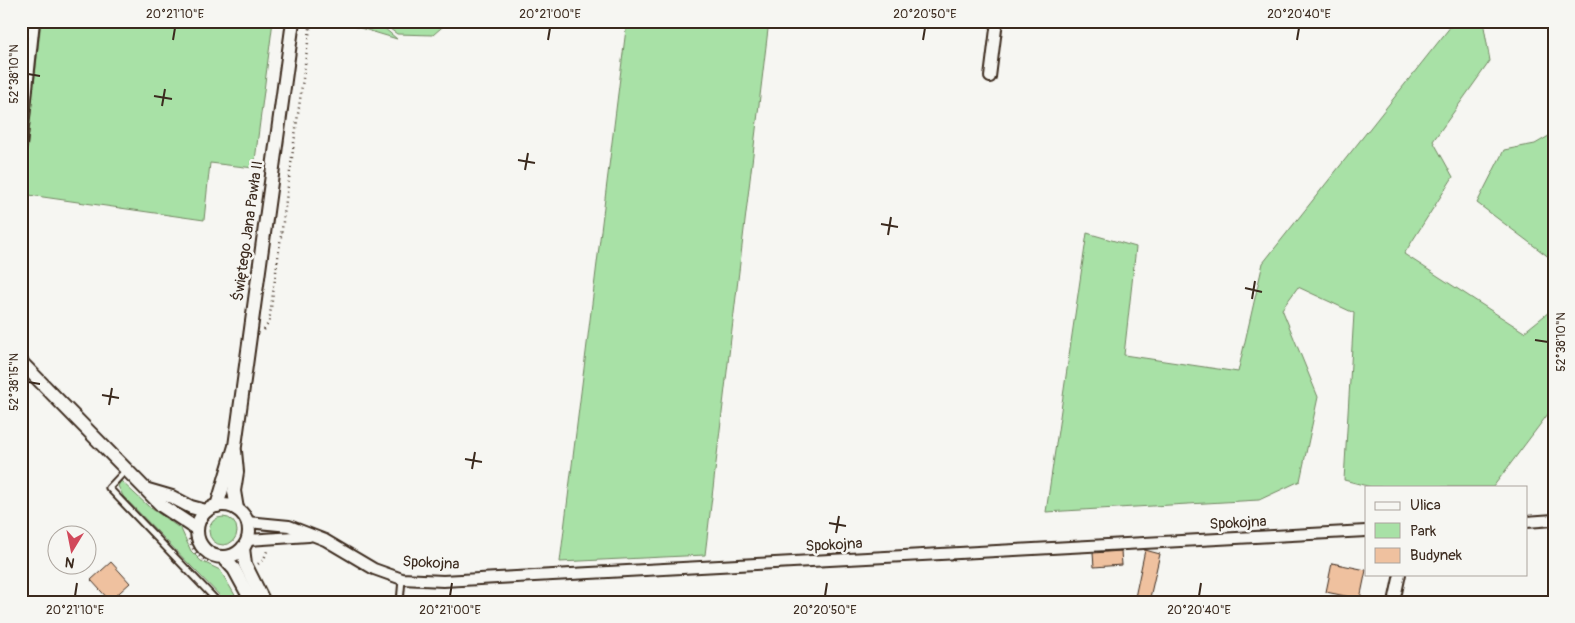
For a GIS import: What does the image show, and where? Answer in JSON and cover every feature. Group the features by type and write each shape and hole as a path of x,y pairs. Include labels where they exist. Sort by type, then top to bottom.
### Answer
{"street":[{"path":"21,146 34,21"},
{"name":"Świętego Jana Pawła II","path":"236,509 234,490 237,472 235,446 293,21"},
{"path":"990,77 997,21"},
{"path":"21,362 162,506 185,519 196,529 200,543 209,554 223,557 231,556 245,544"},
{"name":"Świętego Jana Pawła II","path":"211,509 235,446"},
{"path":"148,490 172,497 191,507 211,509 230,506 236,509 247,522 245,544 248,569 264,602"},
{"path":"196,529 198,522 211,509"},
{"path":"1528,522 1554,520"},
{"name":"Spokojna","path":"247,522 261,525 289,526 325,540 374,570 402,579 443,582 1365,531"},
{"name":"Spokojna","path":"245,544 267,537 313,536"},
{"path":"223,557 234,568 252,602"},
{"path":"1394,602 1400,576"}],"lane":[{"path":"126,470 109,488 218,602"},
{"path":"400,602 402,579"}],"path":[{"path":"262,333 269,322 311,21"},
{"path":"248,569 264,559 268,548 267,537"}],"green space":[{"path":"41,21 273,21 254,168 210,163 204,220 22,194"},
{"path":"337,21 376,21 397,39"},
{"path":"379,21 449,21 433,35 397,34"},
{"path":"627,21 769,21 705,555 560,562"},
{"path":"1455,21 1483,21 1490,61 1433,141 1453,177 1404,254 1524,332 1554,308 1554,406 1494,486 1367,486 1344,480 1354,313 1298,287 1282,309 1318,397 1300,481 1259,500 1046,512 1087,233 1136,247 1124,355 1238,372 1263,263"},
{"path":"1554,133 1554,261 1477,203 1504,150 1535,144"},
{"path":"121,481 148,506 181,529 191,551 201,561 220,570 239,602 226,602 123,496 118,486"},
{"path":"223,517 233,521 237,531 233,541 223,545 213,541 209,531 213,521"}],"building":[{"path":"1145,550 1160,554 1149,602 1134,602"},
{"path":"1121,551 1122,565 1094,567 1093,553"},
{"path":"111,562 130,583 110,601 91,580 98,576 98,574"},
{"path":"1332,563 1365,570 1360,599 1326,592"}]}
